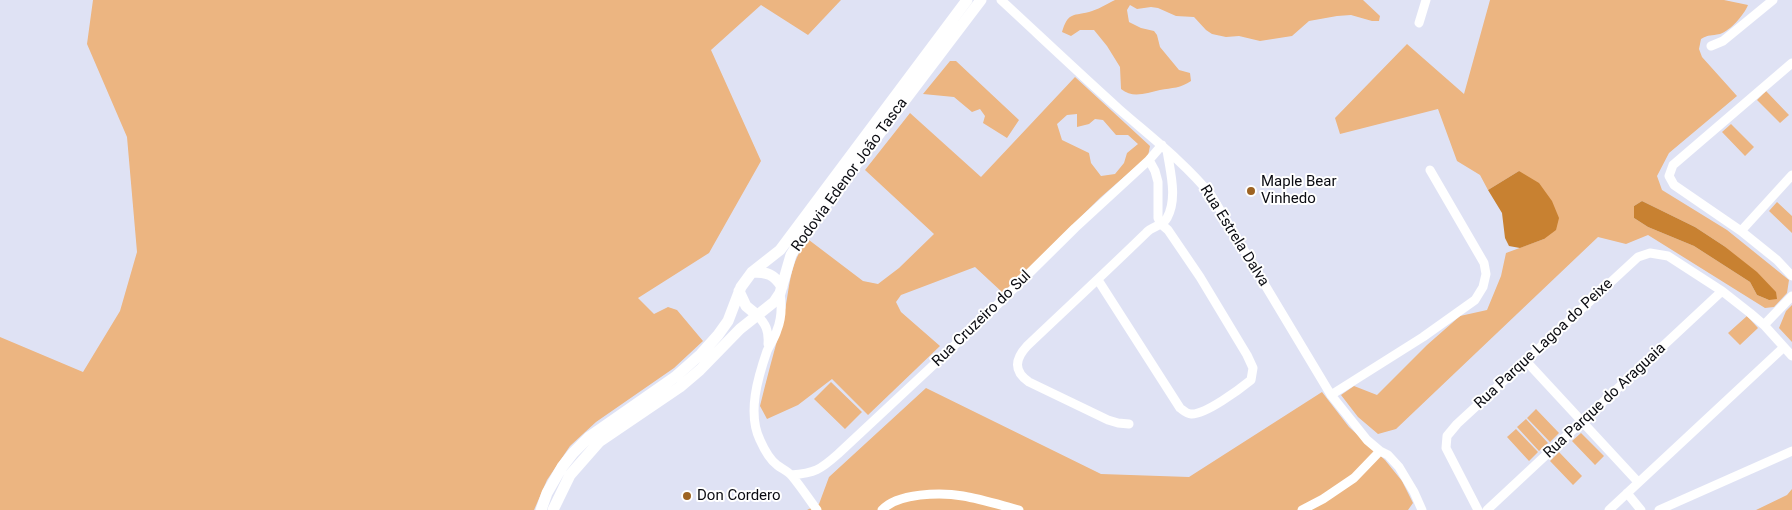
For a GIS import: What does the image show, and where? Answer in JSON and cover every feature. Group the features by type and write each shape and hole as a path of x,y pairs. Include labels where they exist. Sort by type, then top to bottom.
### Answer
{"main road":[{"name":"Rodovia Edenor João Tasca","path":"542,510 547,493 562,467 589,437 668,382 702,354 718,335 728,321 739,291 752,272 780,250 967,0"},
{"name":"Rodovia Edenor João Tasca","path":"553,510 570,475 582,459 599,442 680,388 736,334 774,302 781,290 791,255 805,232 980,0"},
{"path":"752,272 764,272 775,277 781,290"},
{"path":"739,291 746,306 757,315"}],"street":[{"name":"Rua Estrela Dalva","path":"1000,0 1184,165 1211,195 1330,395 1367,440 1388,455 1399,467 1422,510"},
{"path":"1419,23 1426,0"},
{"path":"1711,46 1723,41 1773,0"},
{"path":"1792,63 1673,165 1669,176 1674,185 1680,190 1741,230 1777,260 1792,276"},
{"path":"1130,424 1108,420 1028,382 1021,376 1018,369 1018,358 1148,230 1167,219 1172,198 1172,182 1164,148"},
{"name":"Rua Cruzeiro do Sul","path":"791,475 808,474 822,468 980,322 1075,228 1164,148"},
{"path":"1098,280 1180,408 1186,412 1195,413 1206,410 1251,380 1253,368 1247,355 1200,277 1168,230 1160,224 1158,218 1158,182 1149,160"},
{"path":"1330,395 1445,322 1475,300 1483,287 1486,274 1484,263 1430,170"},
{"path":"1741,230 1792,175"},
{"name":"Rua Parque Lagoa do Peixe","path":"1478,510 1446,448 1447,436 1451,430 1638,257 1650,252 1668,256 1722,292"},
{"path":"781,290 782,306 780,318 777,331 768,349 759,376 754,401 754,419 758,438 766,452 776,464 791,475 817,510"},
{"path":"1722,292 1764,325 1792,356"},
{"name":"Rua Parque do Araguaia","path":"1488,510 1722,292"},
{"path":"1764,325 1792,296"},
{"path":"757,315 766,324 769,334 768,349"},
{"path":"1609,510 1784,347"},
{"path":"1526,361 1638,482"},
{"path":"1302,510 1323,499 1354,478 1380,451"},
{"path":"1659,510 1792,451"},
{"path":"1627,493 1641,510"},
{"path":"882,510 886,505 900,499 940,494 962,496 1019,510"}],"shaded area":[{"path":"93,0 841,0 808,35 761,5 711,50 761,161 709,253 638,298 654,314 668,307 677,310 703,341 674,368 596,422 570,446 547,480 534,510 0,510 0,337 83,372 120,311 137,252 127,137 87,44"},
{"path":"1115,0 1363,0 1380,16 1379,21 1351,15 1309,21 1292,36 1260,41 1239,36 1226,37 1212,34 1194,17 1176,16 1151,7 1137,9 1130,5 1127,10 1129,22 1141,28 1154,31 1160,47 1179,70 1190,73 1191,81 1176,87 1135,95 1121,89 1120,67 1094,30 1080,30 1071,36 1062,32 1066,21 1071,16 1092,11"},
{"path":"1490,0 1724,0 1748,5 1740,18 1728,30 1701,39 1699,49 1702,57 1737,96 1669,153 1657,176 1662,190 1727,230 1789,280 1787,293 1774,307 1765,308 1648,235 1626,244 1598,237 1396,429 1378,434 1358,417 1341,395 1354,386 1377,395 1427,345 1460,316 1487,310 1501,276 1506,253 1544,239 1519,171 1488,190 1480,175 1457,161 1438,109 1340,134 1335,118 1407,44 1464,94","holes":["1642,201 1695,227 1724,246 1769,300 1757,295 1750,282 1694,246 1648,227 1634,218 1634,206"]},
{"path":"950,61 956,61 1019,120 1007,138 983,123 985,116 980,109 972,112 954,97 923,94"},
{"path":"1075,77 1150,146 1148,156 1101,197 1003,293 975,267 901,295 896,302 901,312 940,346 868,415 832,379 798,405 767,419 760,406 783,319 793,267 802,248 809,240 863,281 878,284 899,268 934,234 865,170 910,113 981,177","holes":["1077,114 1077,127 1089,124 1095,119 1103,120 1116,135 1128,135 1138,144 1127,153 1124,163 1115,174 1101,176 1091,163 1089,153 1062,140 1057,124 1067,115"]},
{"path":"1766,91 1789,115 1780,123 1757,100"},
{"path":"1731,124 1754,147 1745,156 1722,132"},
{"path":"1519,171 1539,183 1552,201 1559,218 1556,230 1544,239 1520,248 1509,246 1505,238 1502,213 1488,190"},
{"path":"1642,201 1695,227 1724,246 1757,272 1776,292 1777,299 1769,300 1757,295 1750,282 1694,246 1648,227 1634,218 1634,206"},
{"path":"1777,202 1792,216 1792,233 1769,211"},
{"path":"1792,305 1792,342 1779,328 1786,311"},
{"path":"1747,316 1758,328 1740,345 1728,333"},
{"path":"831,382 862,412 845,429 814,399"},
{"path":"926,388 1101,474 1189,477 1322,392 1349,427 1385,460 1402,481 1413,503 1408,510 807,510 819,504 829,477"},
{"path":"1536,409 1559,433 1550,442 1527,418"},
{"path":"1526,419 1548,443 1539,451 1517,427"},
{"path":"1516,429 1538,452 1529,461 1507,437"},
{"path":"1581,433 1604,456 1595,465 1572,441"},
{"path":"1559,452 1582,476 1573,485 1550,461"},
{"path":"1792,489 1792,510 1756,510 1787,495"}],"place":[{"name":"Maple Bear Vinhedo","path":"1251,191"},
{"name":"Don Cordero","path":"687,496"}]}
